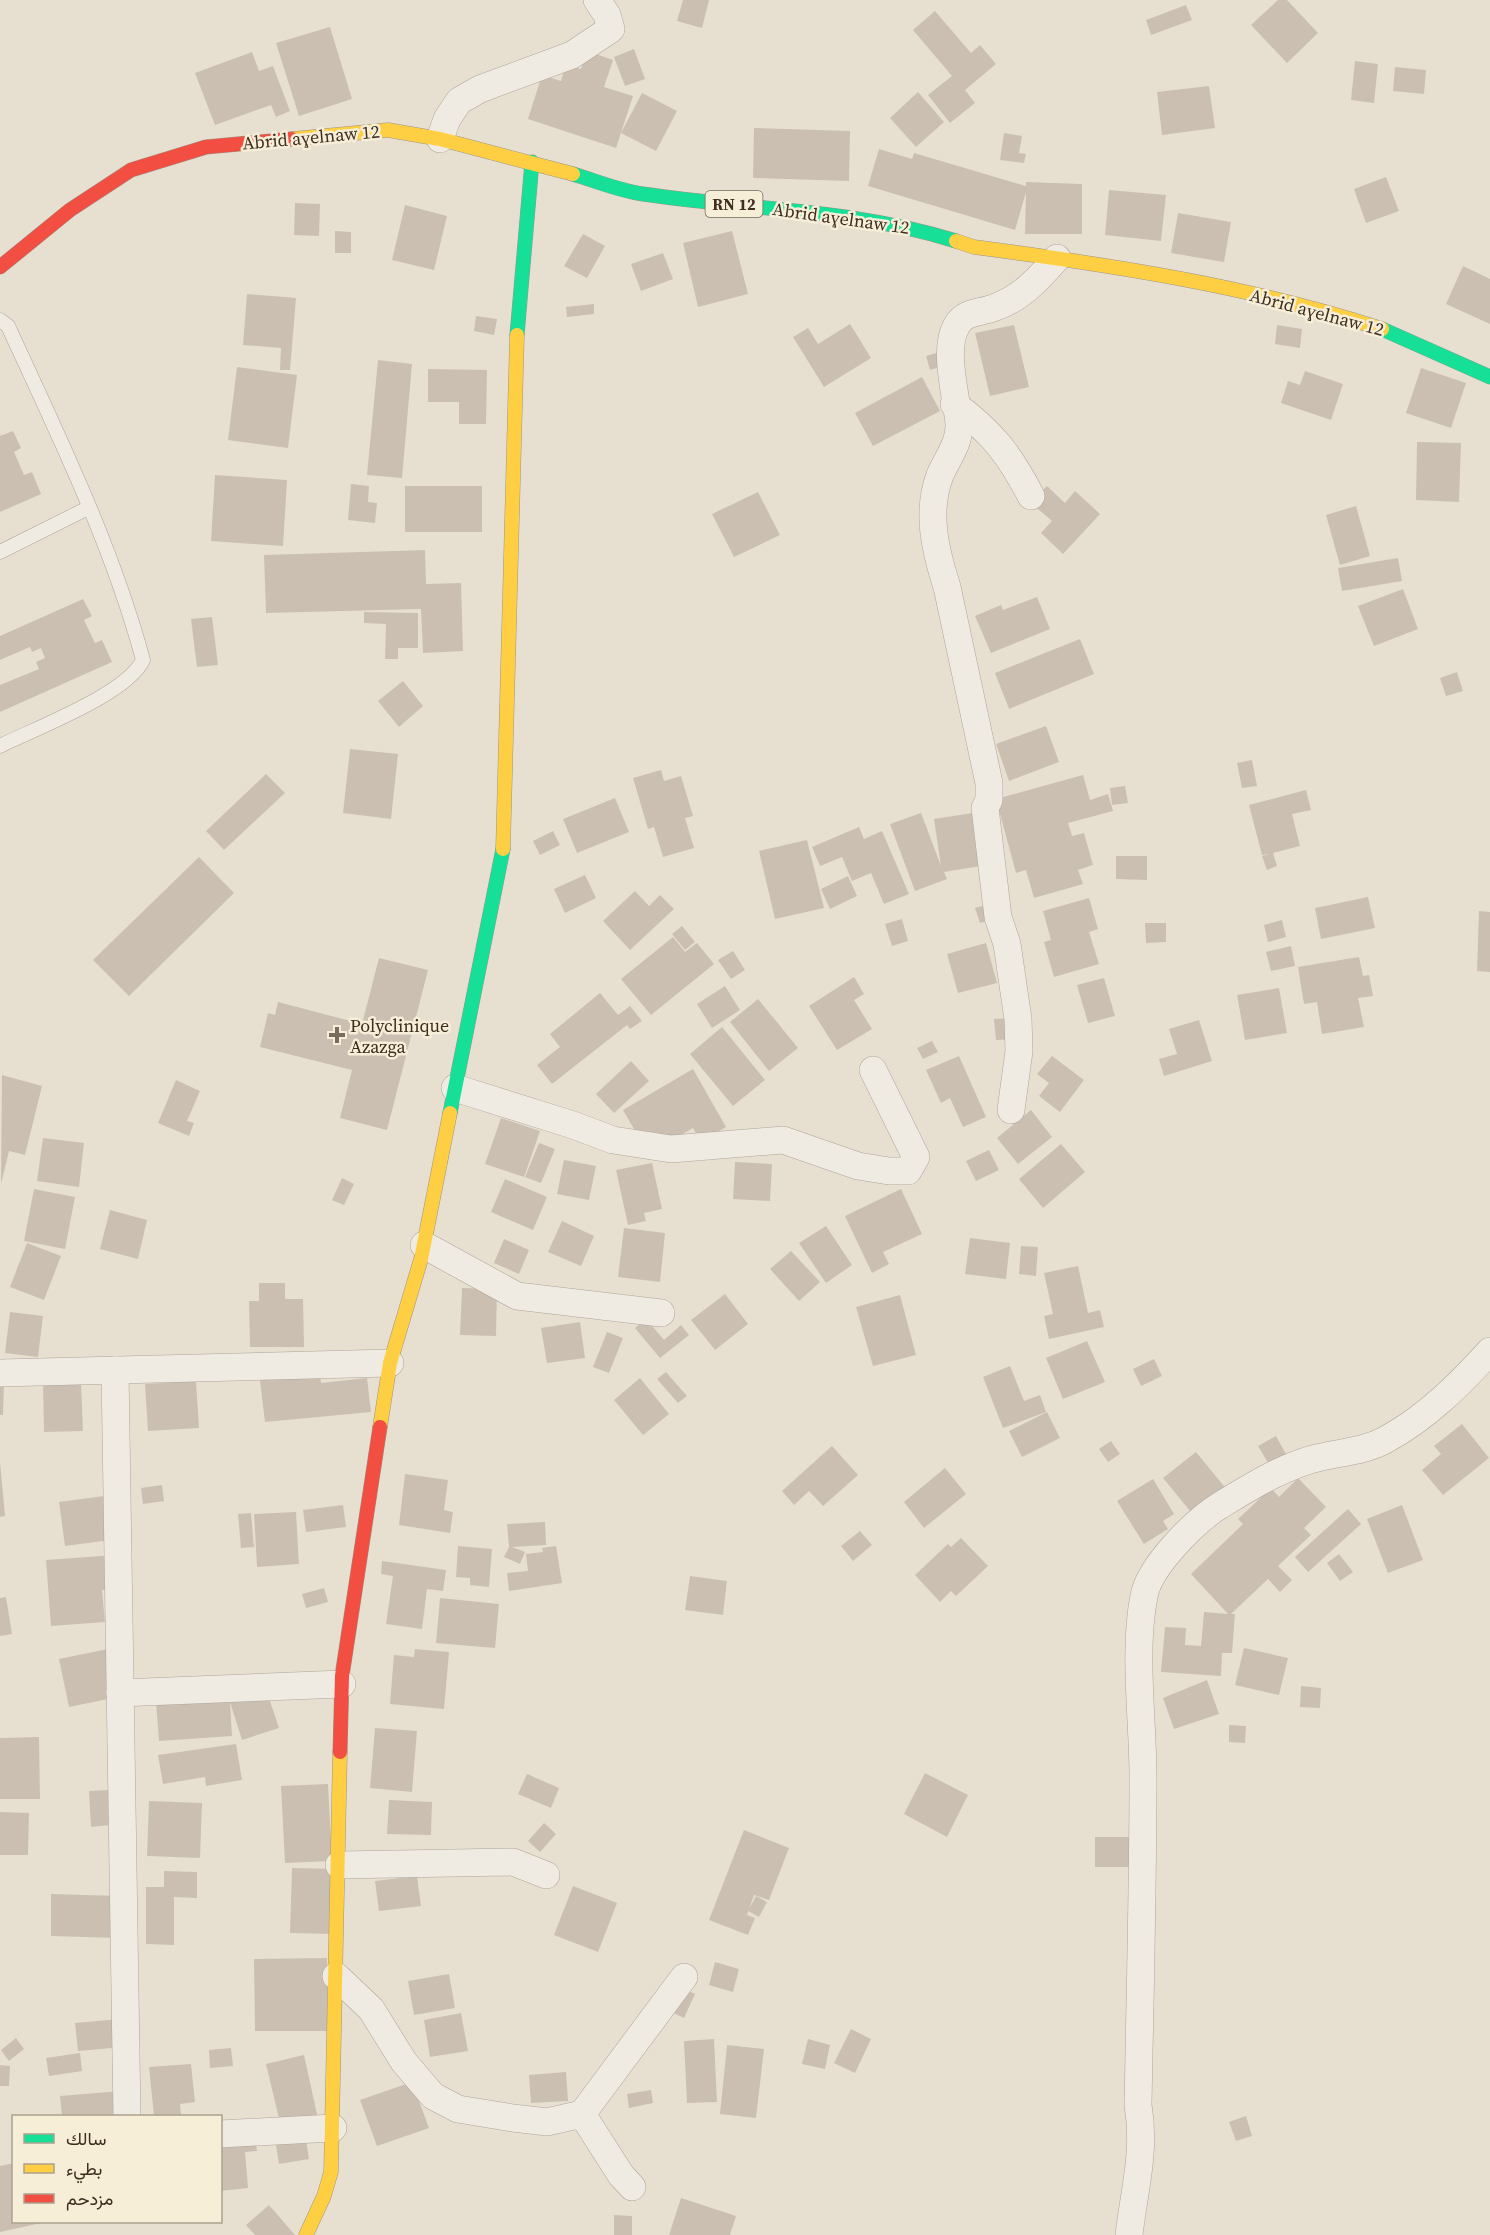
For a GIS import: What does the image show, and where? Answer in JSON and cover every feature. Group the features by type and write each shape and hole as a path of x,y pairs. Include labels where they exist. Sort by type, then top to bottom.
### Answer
{"street":[{"path":"440,140 447,118 459,100 480,89 572,55 611,29 607,15 597,0"},
{"name":"Abrid aɣelnaw 12","path":"0,267 70,210 131,170 206,147 388,130 532,162 641,194 853,216 911,227 974,247 1104,264 1248,293 1381,328 1490,377"},
{"path":"306,2235 324,2196 331,2172 342,1684 390,1363 404,1322 424,1245 505,837 516,343 532,162"},
{"path":"1011,1110 1019,1050 1018,1019 994,883 985,808 989,800 989,783 947,587 938,560 932,510 935,490 957,440 959,424 954,404 951,353 957,325 965,316 993,309 1028,290 1057,258"},
{"path":"954,404 982,425 1011,459 1031,496"},
{"path":"455,1088 613,1140 671,1149 783,1140 858,1166 908,1171 916,1157 873,1070"},
{"path":"424,1245 517,1296 661,1313"},
{"path":"1129,2235 1139,2180 1142,2131 1138,2106 1143,1775 1140,1681 1144,1595 1155,1570 1179,1542 1216,1508 1286,1469 1320,1457 1357,1451 1385,1441 1452,1392 1490,1351"},
{"path":"0,1372 390,1363"},
{"path":"116,1370 127,2115"},
{"path":"120,1693 342,1684"},
{"path":"339,1865 513,1862 546,1875"},
{"path":"336,1976 370,2009 404,2062 433,2096 458,2109 547,2122 582,2114 684,1977"},
{"path":"582,2114 621,2175 632,2187"},
{"path":"222,2134 333,2128"}],"lane":[{"path":"0,320 8,326 126,596 143,660 138,671 120,687 0,746"},
{"path":"0,552 88,508"}],"building":[{"path":"683,0 709,0 702,28 677,21"},
{"path":"1278,0 1287,0 1318,33 1287,63 1251,25"},
{"path":"1186,5 1192,20 1151,35 1146,20"},
{"path":"935,11 971,53 980,45 996,64 965,90 975,103 950,123 928,95 952,76 913,30"},
{"path":"330,27 352,99 299,116 276,43"},
{"path":"634,49 645,79 625,86 614,57"},
{"path":"587,51 613,60 604,87 633,96 616,148 528,119 542,75 561,81 566,64 581,69"},
{"path":"252,52 259,71 273,66 290,111 276,117 271,105 215,125 195,73"},
{"path":"1355,61 1378,64 1374,103 1351,100"},
{"path":"1395,67 1426,70 1424,94 1393,91"},
{"path":"1209,86 1215,128 1162,135 1157,92"},
{"path":"918,92 944,122 916,147 890,118"},
{"path":"642,93 677,111 656,151 621,133"},
{"path":"754,128 850,131 849,181 753,178"},
{"path":"1004,133 1022,136 1019,153 1026,154 1024,163 1000,160"},
{"path":"879,149 912,159 914,153 1026,186 1026,182 1082,184 1082,234 1025,234 1026,192 1015,230 868,186"},
{"path":"1386,177 1399,211 1366,223 1354,189"},
{"path":"1109,190 1166,195 1161,241 1105,235"},
{"path":"295,203 320,204 319,236 294,235"},
{"path":"405,205 447,216 434,270 392,260"},
{"path":"1178,213 1231,222 1224,262 1171,253"},
{"path":"335,231 351,232 351,253 335,253"},
{"path":"732,231 748,294 698,307 683,243"},
{"path":"583,234 605,246 587,278 564,266"},
{"path":"663,253 673,279 641,291 631,264"},
{"path":"1463,266 1490,279 1490,324 1446,304"},
{"path":"247,294 296,298 290,370 280,370 281,348 243,345"},
{"path":"594,304 594,314 567,317 566,307"},
{"path":"476,316 497,319 494,335 474,331"},
{"path":"850,324 871,358 824,387 793,337 808,328 818,344"},
{"path":"1014,325 1029,387 990,396 975,333"},
{"path":"1277,325 1302,329 1300,348 1275,344"},
{"path":"940,352 944,366 930,370 926,356"},
{"path":"378,360 412,364 402,478 367,475"},
{"path":"237,367 297,375 288,448 228,440"},
{"path":"1421,368 1466,383 1451,428 1406,413"},
{"path":"428,369 487,370 486,424 459,424 459,402 428,402"},
{"path":"1305,371 1343,384 1331,420 1281,403 1288,381 1300,385"},
{"path":"922,377 940,411 873,446 855,413"},
{"path":"13,431 21,448 14,452 24,475 32,472 41,494 0,512 0,436"},
{"path":"1417,442 1461,443 1459,502 1416,500"},
{"path":"215,475 287,480 283,546 211,541"},
{"path":"351,484 369,486 368,502 377,503 375,523 348,520"},
{"path":"405,486 482,486 482,532 405,532"},
{"path":"1047,486 1065,503 1075,491 1100,514 1063,554 1041,533 1052,521 1031,503"},
{"path":"758,492 780,535 734,557 712,514"},
{"path":"1356,506 1370,556 1340,565 1326,515"},
{"path":"425,550 426,584 461,583 463,651 423,653 421,609 266,613 264,555"},
{"path":"1398,558 1402,581 1342,591 1338,568"},
{"path":"1403,589 1418,629 1374,646 1358,606"},
{"path":"1037,597 1050,629 991,653 975,616 1001,605 1003,610"},
{"path":"83,599 92,616 84,620 95,643 102,640 112,662 0,712 0,685 39,669 36,662 45,658 41,648 32,652 30,647 0,660 0,636"},
{"path":"364,612 418,613 418,648 398,648 398,659 385,659 386,624 364,623"},
{"path":"212,617 218,665 197,667 191,619"},
{"path":"1080,639 1094,674 1009,709 995,673"},
{"path":"1457,672 1463,691 1446,696 1440,678"},
{"path":"403,681 423,706 399,727 378,701"},
{"path":"1046,726 1059,762 1009,781 996,744"},
{"path":"350,749 398,754 391,819 343,813"},
{"path":"1252,760 1257,786 1242,788 1237,763"},
{"path":"661,770 664,781 681,776 693,816 685,818 694,848 663,857 654,827 648,829 633,778"},
{"path":"266,774 285,793 224,850 206,831"},
{"path":"1083,775 1090,800 1108,794 1113,811 1068,823 1072,836 1084,833 1093,865 1078,870 1083,884 1034,898 1026,870 1016,873 996,799"},
{"path":"1125,786 1128,803 1112,805 1110,788"},
{"path":"1306,790 1311,810 1292,814 1300,846 1273,853 1277,866 1267,870 1262,856 1270,854 1262,855 1249,805"},
{"path":"615,798 629,832 577,853 563,819"},
{"path":"979,812 987,865 944,872 947,879 915,891 890,824 921,813 941,866 934,819"},
{"path":"859,827 864,839 882,831 909,894 884,904 871,873 852,881 842,857 820,866 812,847"},
{"path":"553,831 560,845 540,855 533,841"},
{"path":"807,840 824,908 775,919 759,851"},
{"path":"1116,856 1147,856 1147,880 1116,879"},
{"path":"199,857 234,893 129,996 93,960"},
{"path":"585,875 596,898 565,913 554,889"},
{"path":"848,876 857,896 830,909 821,889"},
{"path":"635,891 649,906 660,895 674,909 630,950 603,921"},
{"path":"1368,897 1375,928 1321,939 1315,908"},
{"path":"1089,898 1098,929 1089,932 1099,964 1054,977 1044,942 1051,940 1043,911"},
{"path":"990,904 995,919 980,923 975,908"},
{"path":"1479,911 1490,912 1490,972 1477,971"},
{"path":"902,919 908,941 892,946 885,924"},
{"path":"1282,920 1286,937 1268,942 1264,925"},
{"path":"1145,923 1166,923 1166,942 1146,943"},
{"path":"682,926 695,942 685,950 672,934"},
{"path":"673,937 685,952 697,943 714,964 651,1015 621,979"},
{"path":"986,943 997,983 958,993 947,954"},
{"path":"1291,946 1295,966 1271,971 1266,952"},
{"path":"733,951 745,970 731,979 718,960"},
{"path":"1359,957 1363,976 1369,975 1373,996 1358,998 1364,1027 1322,1034 1317,1002 1304,1004 1298,967"},
{"name":"Polyclinique Azazga","path":"379,958 428,970 387,1130 340,1118 352,1070 260,1047 268,1013 275,1015 278,1002 362,1024"},
{"path":"854,977 864,994 854,1000 872,1029 837,1050 809,1006"},
{"path":"1104,978 1115,1016 1088,1023 1077,985"},
{"path":"725,986 740,1010 712,1028 697,1004"},
{"path":"1279,988 1287,1033 1245,1040 1237,995"},
{"path":"600,993 618,1015 630,1006 642,1021 630,1029 627,1025 552,1084 537,1065 560,1047 550,1034"},
{"path":"758,999 798,1048 769,1071 730,1022"},
{"path":"1012,1018 1014,1039 996,1040 994,1019"},
{"path":"1199,1020 1212,1061 1164,1076 1159,1059 1177,1054 1169,1029"},
{"path":"722,1027 765,1080 733,1106 690,1054"},
{"path":"932,1041 938,1052 923,1059 917,1048"},
{"path":"959,1056 986,1117 963,1127 950,1098 941,1103 926,1070"},
{"path":"1052,1056 1084,1080 1060,1112 1039,1096 1049,1083 1037,1074"},
{"path":"631,1061 649,1081 614,1113 596,1094"},
{"path":"693,1069 726,1127 701,1142 693,1128 664,1145 656,1132 641,1141 623,1110"},
{"path":"2,1075 42,1086 25,1155 9,1151 1,1184"},
{"path":"176,1080 200,1091 187,1121 194,1123 189,1136 158,1123"},
{"path":"1031,1110 1052,1137 1018,1164 997,1138"},
{"path":"501,1118 540,1131 524,1177 485,1164"},
{"path":"43,1138 84,1143 79,1187 37,1181"},
{"path":"539,1143 555,1149 541,1183 525,1177"},
{"path":"1061,1144 1085,1172 1043,1208 1019,1179"},
{"path":"989,1150 999,1170 976,1181 966,1161"},
{"path":"564,1160 596,1166 589,1200 557,1194"},
{"path":"735,1162 772,1164 770,1201 733,1199"},
{"path":"652,1163 662,1209 644,1213 646,1221 628,1225 616,1170"},
{"path":"342,1178 354,1184 344,1205 332,1200"},
{"path":"505,1179 547,1197 533,1230 491,1212"},
{"path":"34,1189 75,1197 65,1249 24,1241"},
{"path":"901,1189 922,1234 883,1252 889,1264 872,1273 845,1216"},
{"path":"110,1210 147,1220 138,1259 100,1249"},
{"path":"562,1221 594,1236 581,1266 548,1252"},
{"path":"826,1226 852,1265 826,1283 799,1243"},
{"path":"624,1228 665,1233 660,1282 618,1277"},
{"path":"970,1238 1010,1243 1006,1279 965,1274"},
{"path":"504,1239 529,1250 519,1274 494,1263"},
{"path":"27,1243 61,1256 44,1300 10,1287"},
{"path":"1021,1246 1038,1247 1036,1276 1019,1274"},
{"path":"791,1251 820,1282 799,1301 770,1269"},
{"path":"1078,1266 1088,1313 1100,1310 1104,1327 1049,1339 1044,1316 1053,1314 1044,1273"},
{"path":"259,1283 285,1283 285,1299 303,1299 304,1347 250,1347 249,1301 259,1301"},
{"path":"462,1288 497,1289 496,1336 460,1335"},
{"path":"725,1294 748,1324 715,1350 691,1320"},
{"path":"900,1295 916,1355 873,1366 856,1307"},
{"path":"10,1312 43,1316 38,1357 5,1353"},
{"path":"646,1319 664,1340 681,1325 689,1335 660,1358 635,1328"},
{"path":"580,1322 585,1358 547,1363 541,1328"},
{"path":"607,1332 623,1338 609,1373 593,1367"},
{"path":"1087,1341 1105,1382 1063,1399 1046,1358"},
{"path":"1154,1359 1162,1376 1141,1386 1133,1369"},
{"path":"1010,1366 1024,1401 1040,1395 1046,1412 1003,1428 983,1377"},
{"path":"319,1367 321,1383 367,1378 371,1412 265,1422 259,1373"},
{"path":"666,1372 687,1396 678,1403 657,1379"},
{"path":"640,1378 669,1414 643,1435 614,1400"},
{"path":"81,1381 83,1431 44,1432 43,1382"},
{"path":"196,1381 199,1428 148,1431 145,1384"},
{"path":"0,1382 4,1382 3,1415 0,1415"},
{"path":"1047,1412 1060,1438 1022,1457 1009,1431"},
{"path":"1462,1424 1489,1458 1443,1495 1422,1470 1441,1454 1434,1446"},
{"path":"1276,1436 1287,1456 1270,1466 1258,1446"},
{"path":"1111,1441 1120,1454 1108,1462 1099,1449"},
{"path":"832,1446 858,1475 823,1506 809,1491 794,1505 782,1491"},
{"path":"1196,1452 1228,1491 1195,1517 1163,1478"},
{"path":"0,1462 5,1516 0,1517"},
{"path":"945,1468 966,1494 924,1528 904,1502"},
{"path":"405,1474 448,1480 444,1510 453,1512 450,1533 399,1525"},
{"path":"1298,1478 1326,1507 1304,1528 1311,1535 1278,1566 1292,1580 1280,1592 1268,1579 1231,1614 1235,1614 1232,1653 1222,1653 1221,1676 1161,1672 1165,1627 1186,1628 1185,1645 1201,1646 1204,1612 1228,1614 1191,1574 1243,1524 1238,1519 1271,1488 1279,1497"},
{"path":"1153,1479 1174,1514 1163,1521 1168,1529 1144,1544 1117,1501"},
{"path":"162,1485 164,1501 143,1504 141,1488"},
{"path":"112,1495 118,1539 65,1546 59,1502"},
{"path":"343,1505 346,1527 306,1532 303,1510"},
{"path":"1402,1505 1423,1560 1388,1573 1367,1519"},
{"path":"1348,1509 1361,1524 1308,1572 1295,1557"},
{"path":"296,1512 299,1564 257,1567 254,1514"},
{"path":"251,1513 254,1547 241,1548 238,1514"},
{"path":"545,1522 546,1545 512,1547 525,1552 520,1564 504,1557 509,1547 507,1524"},
{"path":"860,1531 872,1545 853,1561 841,1546"},
{"path":"961,1538 988,1566 956,1596 951,1591 940,1602 915,1575 948,1544 951,1547"},
{"path":"458,1546 492,1549 489,1587 470,1585 470,1578 456,1577"},
{"path":"556,1546 562,1583 509,1591 507,1573 528,1571 526,1554 543,1552 542,1548"},
{"path":"1339,1554 1353,1572 1340,1581 1327,1563"},
{"path":"115,1555 117,1589 102,1590 105,1622 51,1626 46,1560"},
{"path":"382,1561 446,1570 443,1591 427,1589 422,1629 386,1624 393,1576 381,1574"},
{"path":"690,1576 727,1581 723,1615 685,1610"},
{"path":"324,1588 328,1602 306,1608 302,1594"},
{"path":"6,1597 12,1634 0,1636 0,1598"},
{"path":"440,1598 499,1604 495,1648 436,1643"},
{"path":"1244,1648 1288,1658 1279,1695 1235,1685"},
{"path":"108,1649 118,1697 69,1707 59,1659"},
{"path":"415,1649 449,1652 444,1709 390,1704 394,1655 414,1657"},
{"path":"1207,1680 1219,1714 1174,1729 1163,1698"},
{"path":"1301,1686 1321,1688 1320,1708 1300,1707"},
{"path":"266,1689 279,1728 242,1740 230,1702 232,1736 159,1741 156,1702"},
{"path":"1229,1725 1246,1726 1245,1743 1229,1742"},
{"path":"375,1728 417,1731 412,1792 370,1788"},
{"path":"39,1737 40,1799 0,1799 0,1738"},
{"path":"236,1744 242,1780 206,1786 205,1777 163,1784 158,1755"},
{"path":"925,1773 968,1795 947,1837 904,1814"},
{"path":"527,1774 559,1788 551,1808 518,1794"},
{"path":"328,1784 332,1861 285,1863 281,1786"},
{"path":"108,1790 110,1825 91,1827 89,1791"},
{"path":"389,1800 432,1802 431,1835 387,1834"},
{"path":"149,1801 202,1803 200,1858 147,1856"},
{"path":"0,1812 29,1813 28,1855 0,1855"},
{"path":"544,1823 556,1834 540,1852 528,1841"},
{"path":"744,1830 789,1848 769,1900 754,1895 747,1915 755,1918 748,1935 709,1920"},
{"path":"1095,1837 1132,1837 1133,1867 1095,1867"},
{"path":"292,1868 336,1869 334,1934 290,1933"},
{"path":"164,1871 197,1872 197,1898 174,1897 174,1945 146,1944 146,1887 164,1887"},
{"path":"417,1876 421,1906 379,1911 375,1881"},
{"path":"573,1886 617,1903 598,1952 554,1935"},
{"path":"51,1894 120,1896 119,1938 51,1936"},
{"path":"756,1896 767,1902 759,1917 748,1911"},
{"path":"327,1958 328,2031 255,2031 254,1959"},
{"path":"715,1962 739,1969 733,1992 709,1985"},
{"path":"449,1974 455,2008 414,2015 408,1981"},
{"path":"679,1987 695,1994 684,2018 669,2011"},
{"path":"461,2013 468,2051 430,2057 424,2020"},
{"path":"120,2019 123,2047 78,2051 75,2023"},
{"path":"851,2029 871,2039 855,2073 834,2063"},
{"path":"16,2038 24,2049 9,2061 1,2050"},
{"path":"714,2039 717,2102 687,2103 684,2041"},
{"path":"808,2039 830,2045 825,2069 802,2064"},
{"path":"727,2045 764,2049 756,2118 720,2114"},
{"path":"231,2048 233,2066 210,2068 209,2050"},
{"path":"80,2053 82,2071 49,2076 46,2058"},
{"path":"304,2055 318,2119 281,2127 266,2064"},
{"path":"191,2064 195,2102 180,2104 181,2115 154,2115 149,2067"},
{"path":"0,2065 10,2066 9,2086 0,2086"},
{"path":"566,2072 568,2101 531,2103 529,2075"},
{"path":"412,2082 429,2128 377,2146 360,2100"},
{"path":"651,2090 653,2103 629,2108 627,2094"},
{"path":"121,2091 123,2115 62,2115 60,2096"},
{"path":"1246,2116 1252,2136 1236,2141 1229,2122"},
{"path":"305,2134 309,2159 279,2164 275,2139"},
{"path":"255,2137 257,2151 245,2152 248,2188 222,2191 223,2140"},
{"path":"12,2163 12,2223 41,2223 0,2232 0,2166"},
{"path":"681,2198 736,2216 730,2235 669,2235"},
{"path":"269,2205 295,2235 255,2235 246,2225"},
{"path":"614,2215 632,2216 632,2235 614,2235"}],"traffic: fast":[{"path":"517,335 532,162"},
{"path":"573,174 634,193 840,216 917,230 956,241"},
{"path":"1382,329 1490,377"},
{"path":"450,1113 503,849"}],"traffic: slow":[{"path":"292,139 388,130 440,139 573,174"},
{"path":"956,241 974,247 1077,261 1231,289 1382,329"},
{"path":"503,849 517,335"},
{"path":"380,1427 390,1363 421,1259 450,1113"},
{"path":"306,2235 324,2196 331,2172 340,1752"}],"traffic: jam":[{"path":"0,267 70,210 131,170 206,147 292,139"},
{"path":"340,1752 342,1676 380,1427"}],"place":[{"name":"Polyclinique Azazga","path":"337,1035"}]}
